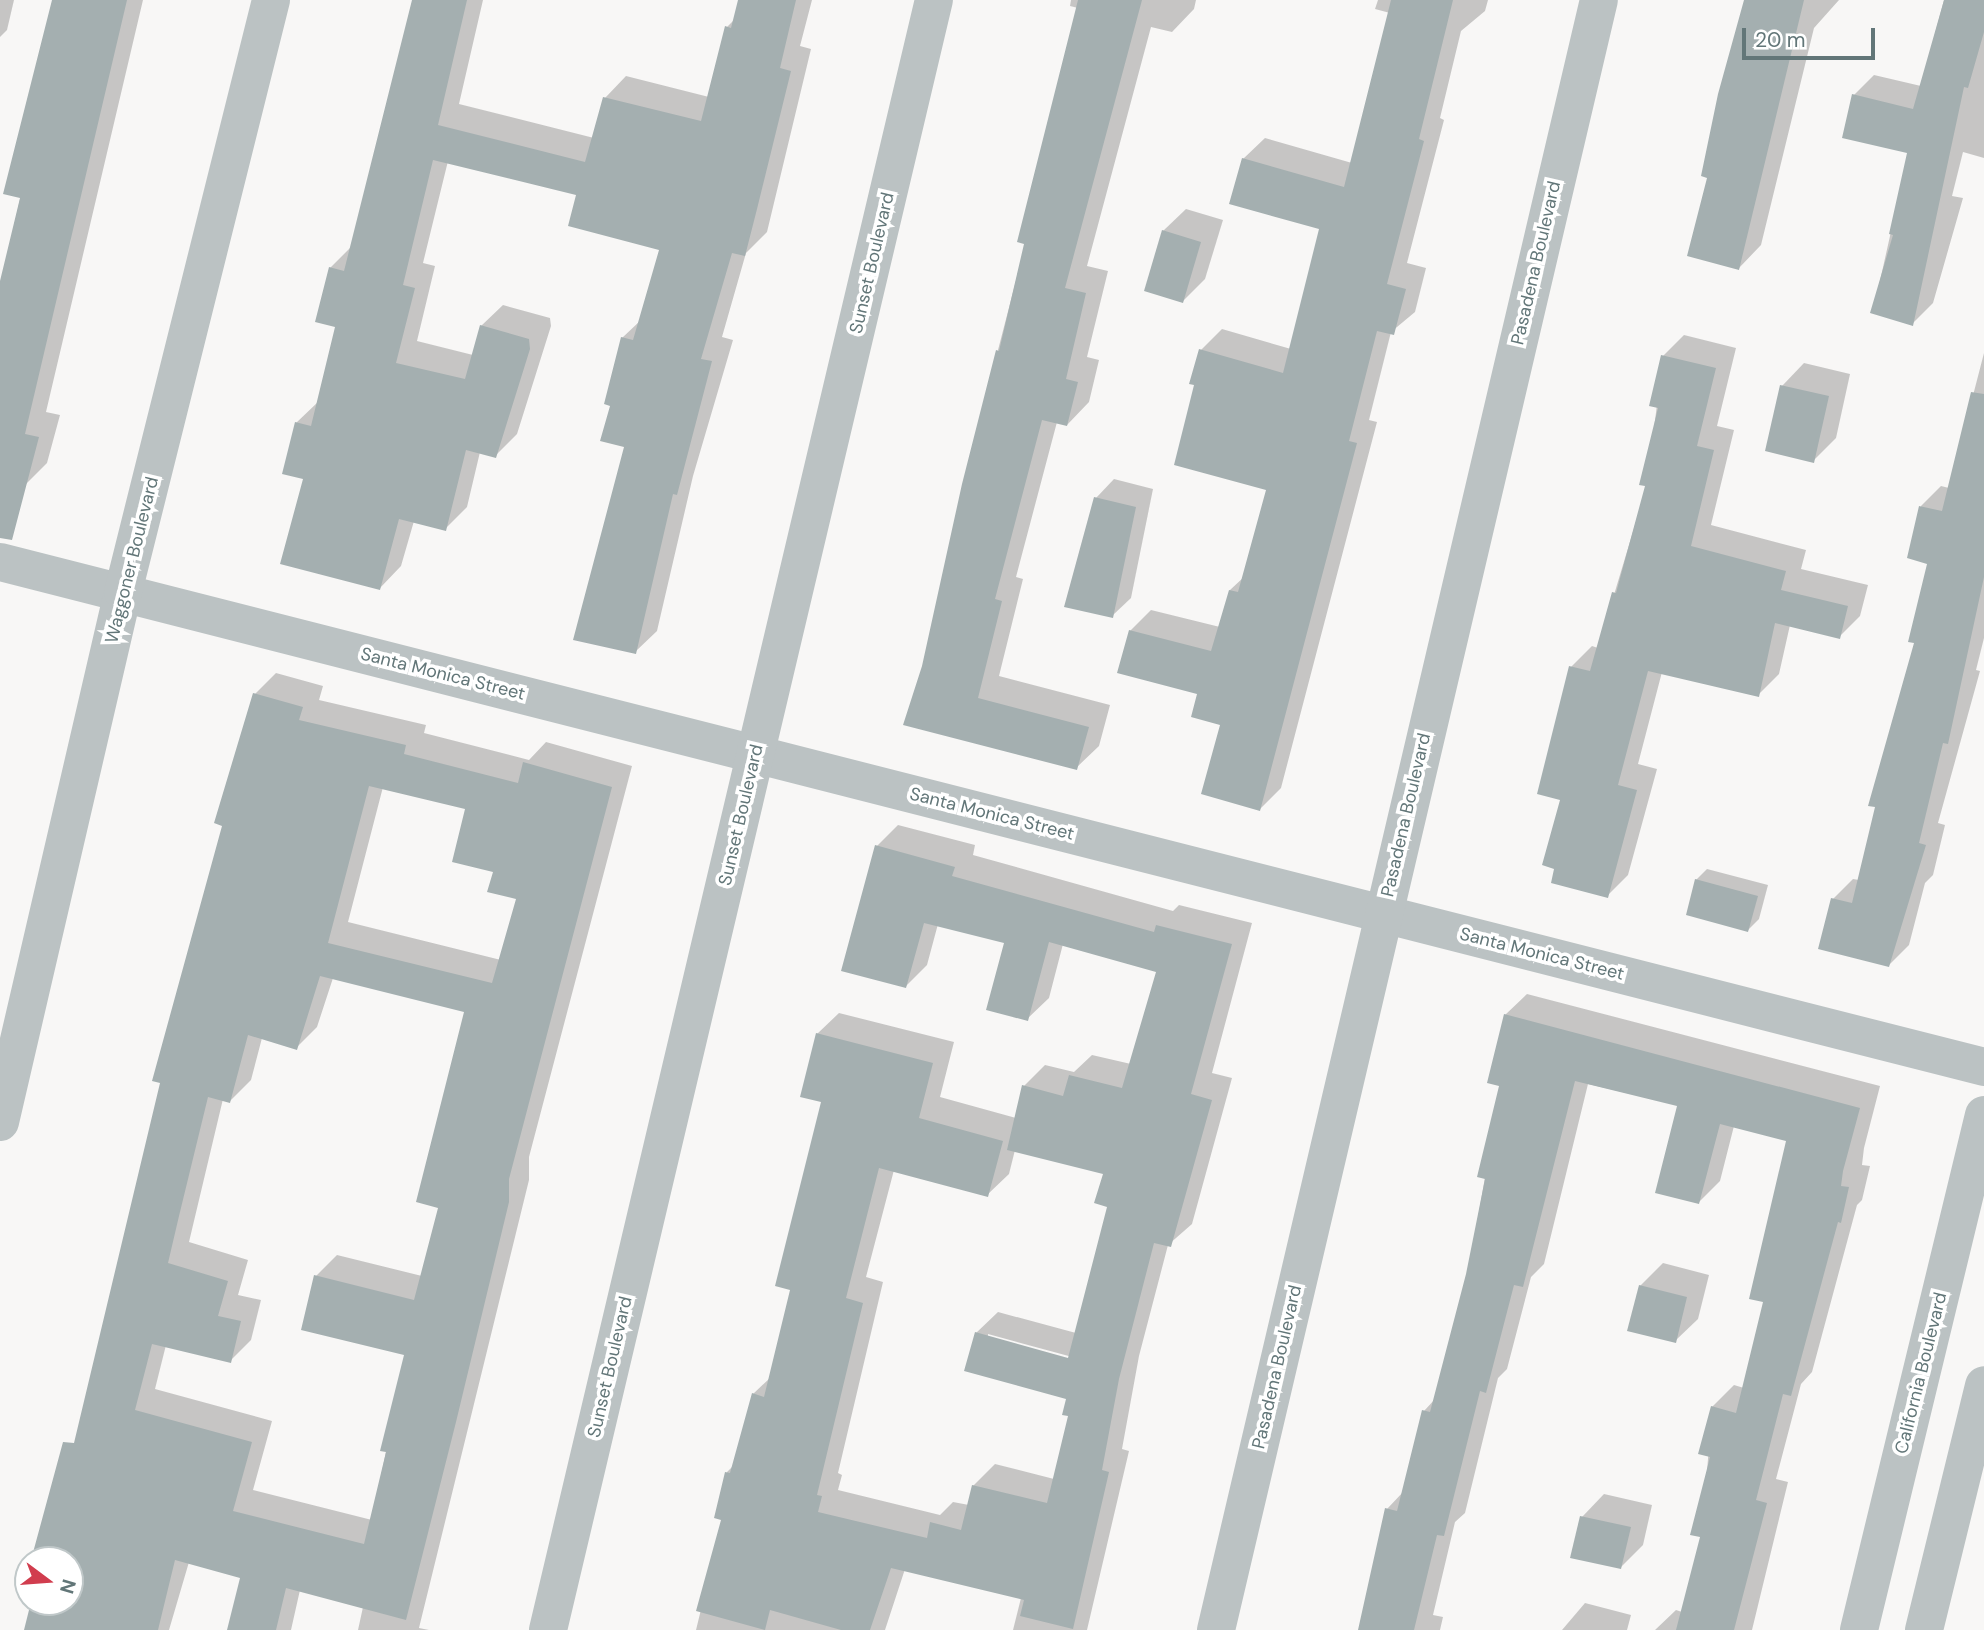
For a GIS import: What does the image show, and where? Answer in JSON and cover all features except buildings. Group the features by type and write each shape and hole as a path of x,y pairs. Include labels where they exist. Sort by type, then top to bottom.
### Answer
{"street":[{"name":"Waggoner Boulevard","path":"0,1122 123,592 271,0"},
{"name":"Sunset Boulevard","path":"548,1630 934,0"},
{"name":"Pasadena Boulevard","path":"1216,1630 1382,913 1599,0"},
{"name":"Santa Monica Street","path":"0,562 1984,1068"},
{"name":"California Boulevard","path":"1858,1630 1984,1115"},
{"path":"1924,1630 1984,1385"}]}
